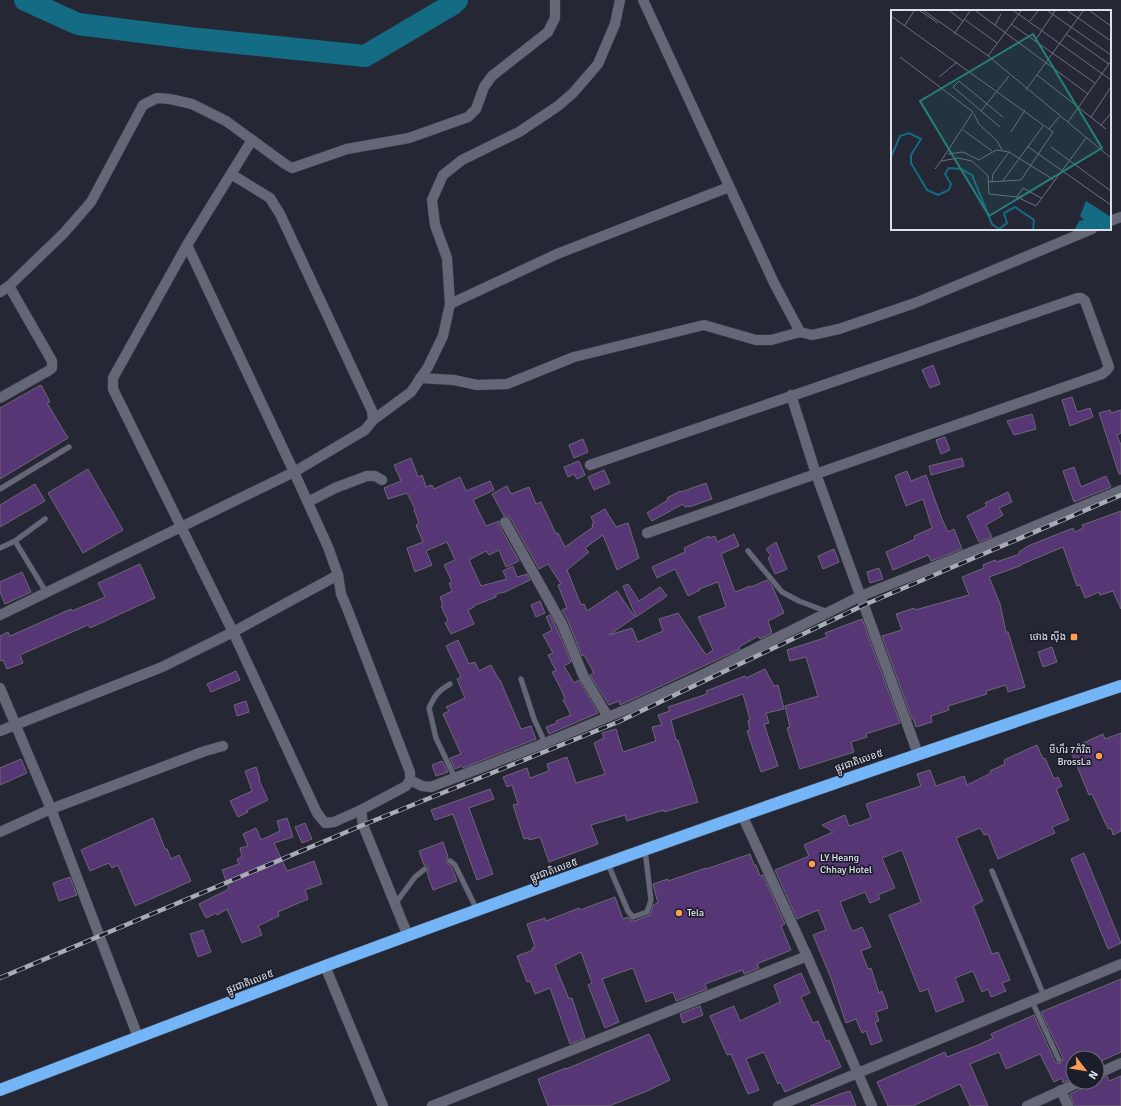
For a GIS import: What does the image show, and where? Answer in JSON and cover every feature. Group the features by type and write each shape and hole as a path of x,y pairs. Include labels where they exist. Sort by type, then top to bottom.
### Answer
{"highway":[{"name":"ផ្លូវជាតិលេខ៥","path":"0,1090 325,966 742,815 1121,686"}],"street":[{"path":"0,398 52,368 52,361 4,289 64,233 90,202 143,105 157,98 170,99 192,104 226,121 292,168 347,149 409,138 468,117 476,110 484,87 492,76 548,32 555,18 554,0"},
{"path":"0,615 294,472 365,430 373,420 411,392 428,367 443,336 450,304 447,258 436,225 432,200 443,175 462,160 519,132 573,94 598,64 615,24 620,0"},
{"path":"643,0 774,283 800,332"},
{"path":"187,245 328,547 338,576 341,594 410,772 410,780 406,786 361,810 334,822 325,823 317,812 232,632 113,389 113,378 187,245 252,140"},
{"path":"231,174 270,198 280,214 372,411 373,420"},
{"path":"450,304 557,254 729,187"},
{"path":"1111,221 1121,217"},
{"path":"420,378 454,380 477,385 508,384 574,357 704,325 756,340 771,340 800,332 812,336 915,303 1090,230"},
{"path":"590,465 1078,298 1085,301 1109,367 1108,370 1102,374 647,533"},
{"path":"791,396 816,474 918,754"},
{"path":"308,502 335,488 367,476 375,476 382,480"},
{"path":"410,780 422,786 431,787 545,743 608,717 704,674 861,596 1121,490"},
{"path":"505,522 562,624 583,675 608,717"},
{"path":"0,731 162,667 338,576"},
{"path":"0,688 51,809 138,1037"},
{"path":"0,832 51,809 205,751 223,746"},
{"path":"361,810 363,825 408,936"},
{"path":"742,815 807,956 872,1106"},
{"path":"432,1106 807,956"},
{"path":"778,1106 1121,964"},
{"path":"325,966 383,1106"},
{"path":"1105,1070 1121,1063"},
{"path":"1027,1106 1065,1088"},
{"path":"1061,1090 1068,1106"}],"lane":[{"path":"0,489 69,447"},
{"path":"0,548 15,541 45,519"},
{"path":"15,541 46,592"},
{"path":"748,551 782,592 799,601 828,612"},
{"path":"521,679 534,719 545,743"},
{"path":"450,684 439,691 429,708 436,738 455,778"},
{"path":"608,864 628,911 633,917 640,915 647,912 651,900 646,850"},
{"path":"450,861 455,865 477,911"},
{"path":"395,904 414,877 425,869"},
{"path":"992,871 1044,996"},
{"path":"1032,1001 1059,1060"}],"building":[{"path":"933,365 940,384 930,388 922,370"},
{"path":"41,385 50,402 47,403 68,438 0,479 0,408"},
{"path":"1072,397 1077,412 1090,408 1093,417 1070,426 1062,400"},
{"path":"1110,410 1111,413 1121,410 1121,433 1117,435 1121,445 1121,474 1119,474 1099,413"},
{"path":"1032,414 1036,429 1014,435 1007,421"},
{"path":"945,437 950,450 941,454 936,440"},
{"path":"583,439 588,452 574,458 569,445"},
{"path":"411,458 418,477 422,475 426,487 432,485 434,489 460,477 466,491 490,481 494,490 473,500 486,526 499,521 499,525 519,561 506,567 499,550 489,555 486,551 469,560 481,586 507,579 503,571 513,566 517,577 527,574 530,580 505,592 496,594 496,597 473,606 474,607 468,610 474,624 451,634 445,623 448,621 441,606 443,605 440,597 452,591 449,583 452,582 444,565 455,560 447,542 426,551 432,565 415,572 407,548 423,542 416,525 419,523 414,510 415,509 407,493 388,499 384,488 401,481 394,465"},
{"path":"962,458 964,466 931,475 929,466"},
{"path":"579,461 585,475 577,479 574,474 568,477 564,467"},
{"path":"1074,467 1081,487 1106,476 1111,487 1074,502 1063,471"},
{"path":"88,469 123,530 83,553 48,493"},
{"path":"604,470 610,483 594,490 588,477"},
{"path":"907,471 911,481 926,475 948,532 954,529 962,549 931,561 928,555 893,570 886,552 915,539 914,536 932,528 923,499 906,506 895,476"},
{"path":"706,483 712,499 689,507 685,507 683,504 652,521 647,513 668,500 667,498 680,491 681,492"},
{"path":"35,484 45,501 0,527 0,505"},
{"path":"507,486 511,494 529,487 536,504 541,502 556,534 558,533 565,547 593,527 592,524 594,523 591,517 605,509 616,527 628,523 639,558 617,570 603,535 585,548 589,552 567,570 581,605 584,604 587,611 617,591 635,617 609,635 632,628 638,642 663,631 659,619 678,613 706,655 713,650 698,617 726,607 718,582 699,589 700,590 688,596 675,569 657,578 652,567 685,552 684,548 709,536 709,538 715,536 717,542 734,534 739,546 721,554 735,592 767,580 772,586 784,613 768,621 772,633 760,639 758,636 739,647 740,649 620,705 619,701 609,705 590,675 594,673 584,655 582,656 562,610 567,608 558,585 561,584 548,564 539,569 511,519 508,516 504,516 492,494"},
{"path":"1008,492 1012,502 999,508 1003,515 986,525 992,537 979,542 967,516 987,506 985,503"},
{"path":"1121,511 1121,609 1113,591 1100,595 1099,592 1085,598 1080,585 1077,586 1063,547 1020,566 989,577 1000,604 1006,632 1008,632 1025,687 1008,692 1006,685 986,691 987,694 948,706 949,710 931,716 932,722 916,727 882,636 902,630 896,614 914,608 915,610 969,595 962,577 984,568 983,565 995,560 996,562 1020,554 1019,552 1028,546 1073,528 1075,532 1083,528 1082,525"},
{"path":"776,542 787,569 775,574 768,558 771,556 766,549"},
{"path":"834,549 839,562 823,569 818,556"},
{"path":"140,564 155,598 90,628 88,625 20,655 23,663 7,669 3,660 0,661 0,636 8,632 10,636 71,609 72,611 105,597 98,583"},
{"path":"879,568 883,579 870,583 867,572"},
{"path":"22,572 31,592 5,604 0,592 0,582"},
{"path":"628,584 639,601 660,587 667,596 636,617 623,586"},
{"path":"540,601 545,613 536,617 531,605"},
{"path":"550,615 571,662 564,666 574,683 579,680 598,713 549,734 546,727 571,715 563,700 565,699 561,689 552,672 556,671 548,655 553,653 543,635 552,630 546,617"},
{"path":"862,619 900,723 866,734 867,737 851,742 854,752 800,769 787,728 790,727 785,706 818,696 806,657 790,661 787,650 827,637 825,633"},
{"path":"458,640 469,664 475,662 479,671 491,665 500,680 521,729 531,726 536,739 463,768 462,766 455,769 450,758 461,754 443,714 449,711 446,707 465,698 457,679 461,677 446,646"},
{"path":"1052,647 1057,662 1043,667 1038,652"},
{"path":"765,669 774,686 778,685 784,709 766,713 769,723 764,724 778,766 761,772 747,731 750,730 748,721 750,720 743,694 671,720 676,740 678,740 698,802 627,821 625,815 591,825 598,844 549,862 540,837 529,840 529,838 524,839 513,805 518,804 512,785 507,787 503,777 527,768 530,778 549,771 547,764 567,757 576,783 605,774 594,743 604,738 602,733 616,729 623,752 656,741 652,727 662,725 658,715 670,711 668,707 707,694 706,691 745,676 746,678"},
{"path":"236,671 240,680 211,692 207,684"},
{"path":"246,701 249,712 237,716 234,705"},
{"path":"1121,733 1121,831 1113,835 1111,828 1108,829 1092,794 1089,795 1070,749 1103,734 1105,739"},
{"path":"1037,745 1043,759 1045,758 1054,779 1058,777 1062,786 1056,789 1069,820 1052,827 1055,833 998,859 988,834 984,835 980,828 956,838 983,901 973,906 992,954 998,952 1010,980 1002,983 1006,991 991,997 988,989 982,992 973,971 955,978 964,1001 936,1012 928,989 920,992 889,915 921,902 902,850 882,858 895,888 878,895 880,899 870,903 865,892 840,902 851,929 853,931 862,927 871,947 861,951 868,969 871,968 879,993 882,991 888,1008 876,1012 879,1021 875,1022 882,1041 871,1045 866,1031 862,1033 856,1019 846,1023 831,978 813,935 826,930 818,910 797,919 775,870 809,856 804,845 833,832 822,825 845,815 849,826 871,818 866,804 921,786 917,774 930,770 936,786 964,776 967,785 1005,764 1004,760"},
{"path":"21,759 27,773 0,785 0,768"},
{"path":"442,761 448,772 436,776 432,765"},
{"path":"256,767 259,780 268,800 247,810 248,812 238,817 230,801 252,791 245,771"},
{"path":"490,789 494,799 469,808 493,874 477,880 453,814 435,820 431,810"},
{"path":"153,818 165,849 167,849 171,859 179,855 191,881 135,906 118,865 112,868 109,863 90,871 81,850"},
{"path":"287,818 293,837 274,843 287,871 314,861 322,884 305,890 308,899 278,912 279,916 258,926 262,935 242,943 227,909 217,915 216,913 206,918 199,904 229,889 222,870 239,864 237,859 242,857 240,848 248,846 243,834 256,828 261,840 280,831 277,821"},
{"path":"305,823 312,839 302,843 295,827"},
{"path":"443,842 448,857 446,862 452,868 457,881 433,890 427,873 429,868 427,865 424,865 419,851"},
{"path":"1084,853 1121,943 1108,949 1071,859"},
{"path":"750,854 760,876 763,875 785,924 781,926 791,950 757,964 759,968 744,974 743,970 705,984 707,989 676,1001 673,992 646,1002 633,968 602,979 619,1022 605,1028 588,985 592,983 581,952 555,965 569,999 572,998 585,1038 570,1044 550,988 535,994 530,981 527,982 517,956 533,950 532,948 535,947 527,924 545,918 546,921 579,908 580,910 615,897 623,919 628,917 634,921 650,915 653,905 658,903 653,884 668,879 668,881"},
{"path":"70,877 77,895 59,901 53,883"},
{"path":"203,930 211,952 198,957 190,934"},
{"path":"801,973 810,993 801,997 813,1023 818,1021 826,1041 829,1040 841,1067 785,1092 780,1082 778,1084 764,1052 746,1059 759,1090 748,1094 731,1054 727,1055 710,1016 734,1006 740,1021 780,1002 774,985"},
{"path":"1121,979 1121,1052 1105,1059 1105,1050 1065,1050 1065,1082 1063,1083 1062,1078 1054,1082 1040,1054 1006,1069 999,1052 970,1064 988,1106 970,1106 960,1084 913,1106 888,1106 877,1082 945,1052 947,1057 978,1045 993,1038 991,1034 1034,1015 1055,1062 1058,1064 1061,1063 1063,1058 1041,1012"},
{"path":"700,1006 703,1015 683,1023 680,1014"},
{"path":"649,1034 670,1080 609,1106 548,1106 538,1079 566,1069"},
{"path":"1107,1076 1109,1081 1121,1076 1121,1106 1074,1106 1070,1094 1079,1090 1105,1090 1105,1077"},
{"path":"850,1091 856,1106 810,1106 840,1094"}],"waterway":[{"path":"25,0 78,24 189,38 365,56 453,4 457,0"}],"railway":[{"path":"0,978 363,825 618,722 864,605 1121,495"}],"place":[{"name":"ថោង ស៊ីង","path":"1074,637"},
{"name":"មីហឹរ 7កំរិត BrossLa","path":"1099,756"},
{"name":"LY Heang Chhay Hotel","path":"812,864"},
{"name":"Tela","path":"679,913"}]}
